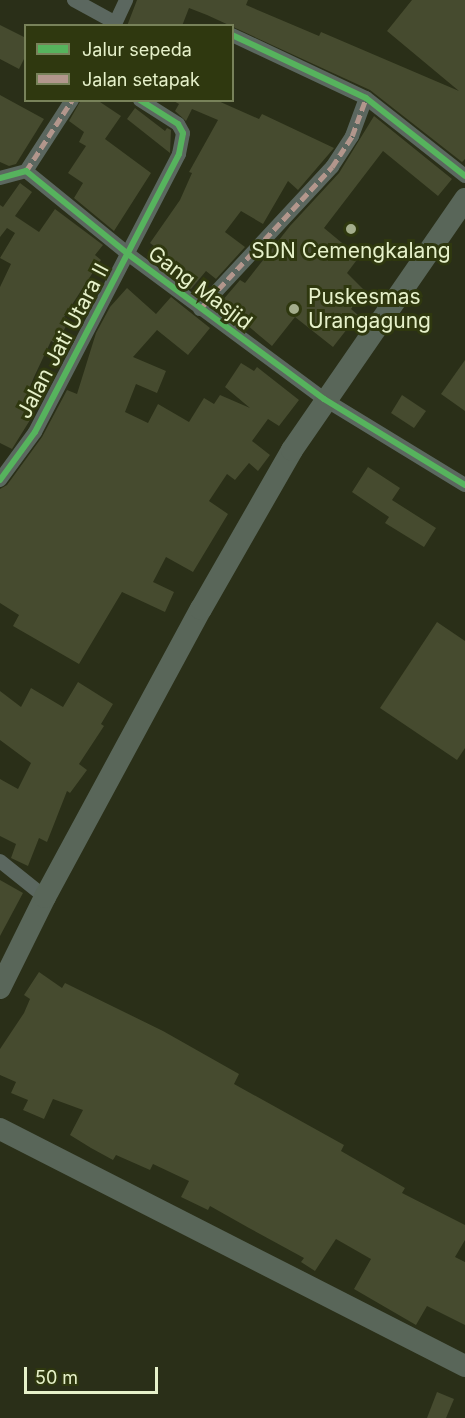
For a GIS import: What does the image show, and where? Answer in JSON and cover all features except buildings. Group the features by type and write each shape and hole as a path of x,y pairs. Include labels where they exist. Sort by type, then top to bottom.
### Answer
{"main road":[{"path":"0,988 45,897 201,609 324,399 465,200"},
{"path":"0,1129 465,1366"}],"street":[{"path":"74,0 114,24 126,0"},
{"path":"234,36 366,98 465,176"},
{"path":"200,309 332,167 352,136 366,98"},
{"path":"0,178 26,171 71,102"},
{"name":"Jalan Jati Utara II","path":"0,480 35,432 183,143 178,124 143,102"},
{"name":"Gang Masjid","path":"26,171 128,254 324,399 465,485"},
{"path":"0,861 45,897"}],"marked path":[{"path":"200,309 332,167 352,136 366,98"},
{"path":"26,171 71,102"}],"cycle path":[{"path":"234,36 366,98 465,176"},
{"path":"0,480 35,432 179,154 183,133 178,124 143,102"},
{"path":"0,178 26,171 128,254 324,399 465,485"}],"place":[{"name":"SDN Cemengkalang","path":"351,229"},
{"name":"Puskesmas Urangagung","path":"294,309"}]}
